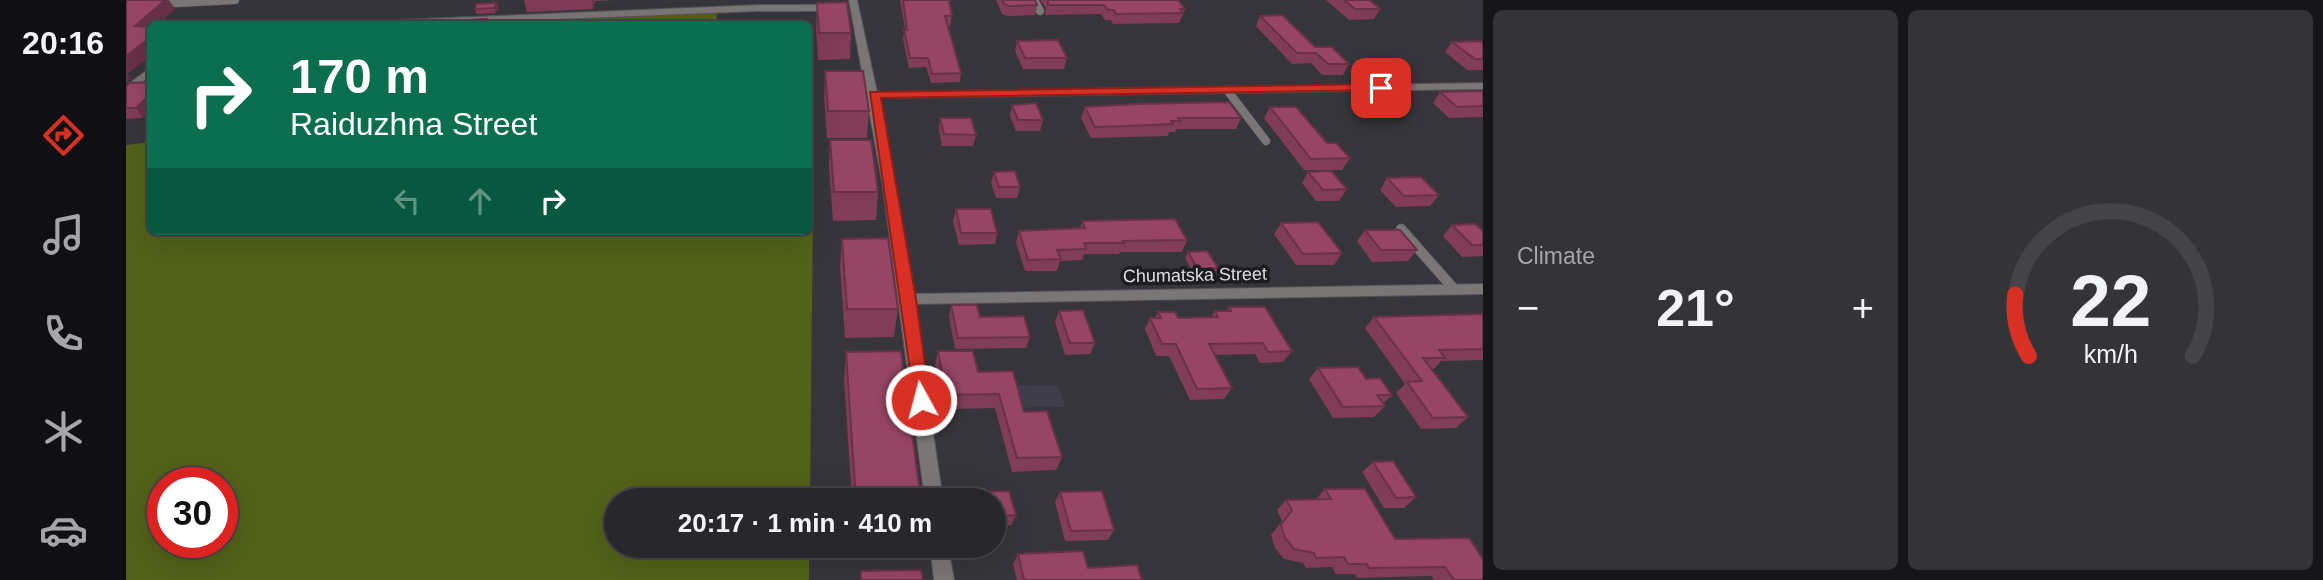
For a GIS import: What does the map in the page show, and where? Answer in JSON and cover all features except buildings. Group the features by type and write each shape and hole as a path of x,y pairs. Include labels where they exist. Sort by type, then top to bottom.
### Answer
{"street":[{"path":"450,21 748,9 814,9 854,4 874,94 908,299 932,488"},
{"path":"126,91 147,74"},
{"path":"874,94 1483,86"},
{"name":"Chumatska Street","path":"908,299 1483,289"},
{"path":"941,558 944,580"}],"lane":[{"path":"152,4 235,0"},
{"path":"1034,0 1040,11"},
{"path":"1227,90 1266,141"},
{"path":"1401,229 1454,289"}],"shaded area":[{"path":"1058,385 1065,407 943,409 975,386"}],"green space":[{"path":"717,10 716,21 508,21"},
{"path":"814,110 810,488 604,488 604,558 809,558 809,580 126,580 126,145 147,142 147,235 812,235"}],"route":[{"path":"921,400 908,299 874,94 1381,88"}]}
